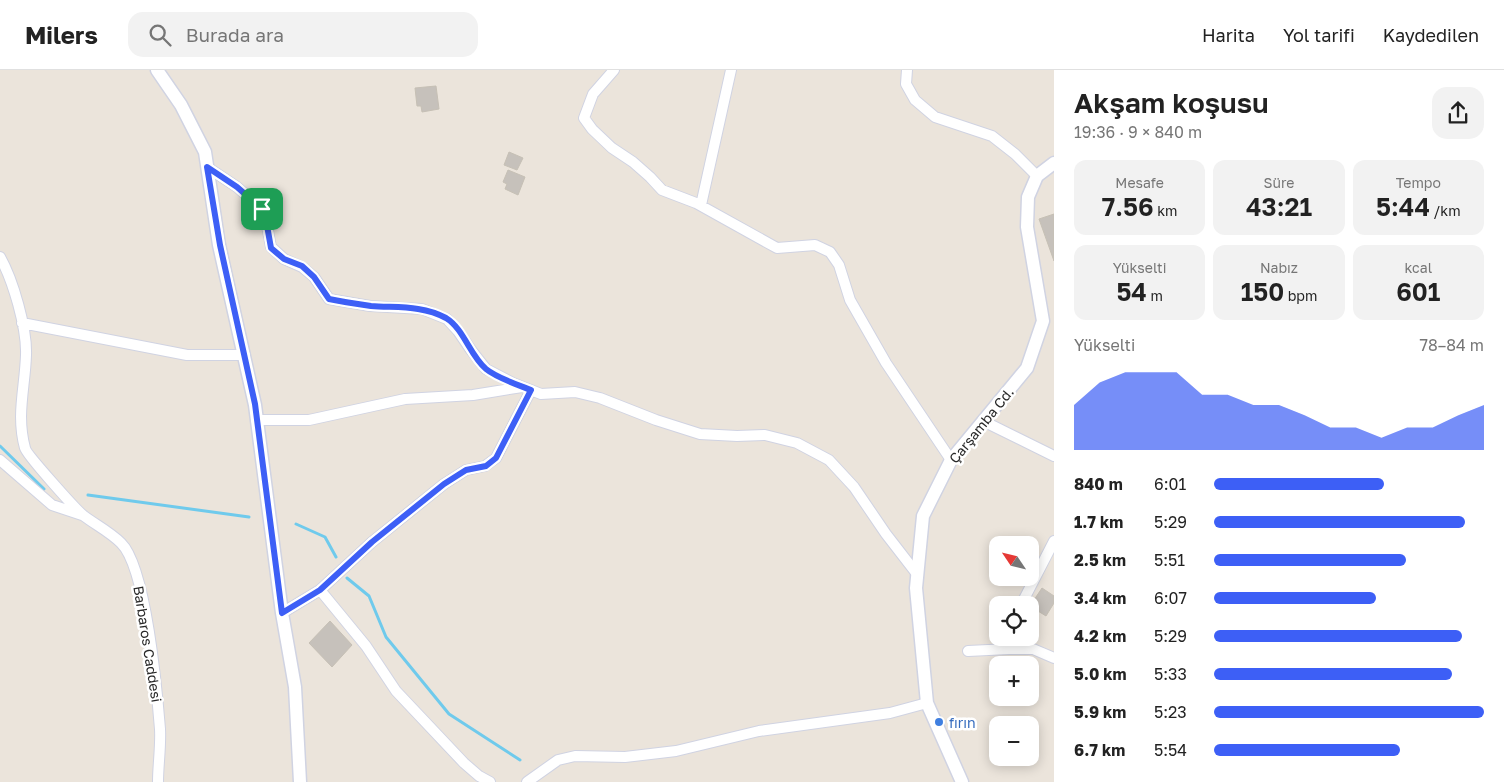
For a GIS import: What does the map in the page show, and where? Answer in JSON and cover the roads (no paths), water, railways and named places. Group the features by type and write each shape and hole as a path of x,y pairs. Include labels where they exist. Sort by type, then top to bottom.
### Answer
{"street":[{"path":"157,70 181,104 205,152 220,245 245,354 256,420 282,613 295,686 300,782"},
{"path":"614,70 593,94 584,118 592,129 612,148 633,162 662,190 700,205 777,248 814,245 830,252 839,265 850,300 886,363 951,460"},
{"path":"700,205 731,70"},
{"path":"907,70 906,84 915,100 935,117 992,136 1015,154 1036,176 1054,162"},
{"path":"207,167 237,187 262,209 271,248 284,259 302,266 314,277 329,299 370,306 422,309 447,319 486,369 541,394 575,392 600,398 656,420 700,434 737,436 765,434 797,442 829,460 854,487 886,534 918,574"},
{"name":"Çarşamba Cd.","path":"962,782 927,704 916,588 923,516 951,460 1027,368 1043,322 1027,227 1028,196 1036,176"},
{"name":"Barbaros Caddesi","path":"0,257 8,271 22,323 26,353 20,415 25,451 83,516 122,544 137,572 148,626 160,731 158,782"},
{"path":"22,323 187,355 245,354"},
{"path":"256,420 309,420 406,399 473,395 527,388"},
{"path":"282,613 320,590 372,542 444,484 466,470 486,466 496,458 527,388"},
{"path":"983,421 1054,456"},
{"path":"0,460 52,505 83,516"},
{"path":"1026,596 1054,540"},
{"path":"320,590 366,646 396,691 464,763 479,776 490,782"},
{"path":"968,651 1033,649 1054,658"},
{"path":"533,780 558,760 575,756 625,757 676,751 759,731 890,714 927,704"}],"waterway":[{"path":"0,446 44,489"},
{"path":"88,495 249,517"},
{"path":"296,524 325,537 336,557"},
{"path":"347,578 369,596 386,637 449,714 520,760"}],"place":[{"name":"fırın","path":"939,722"}]}
